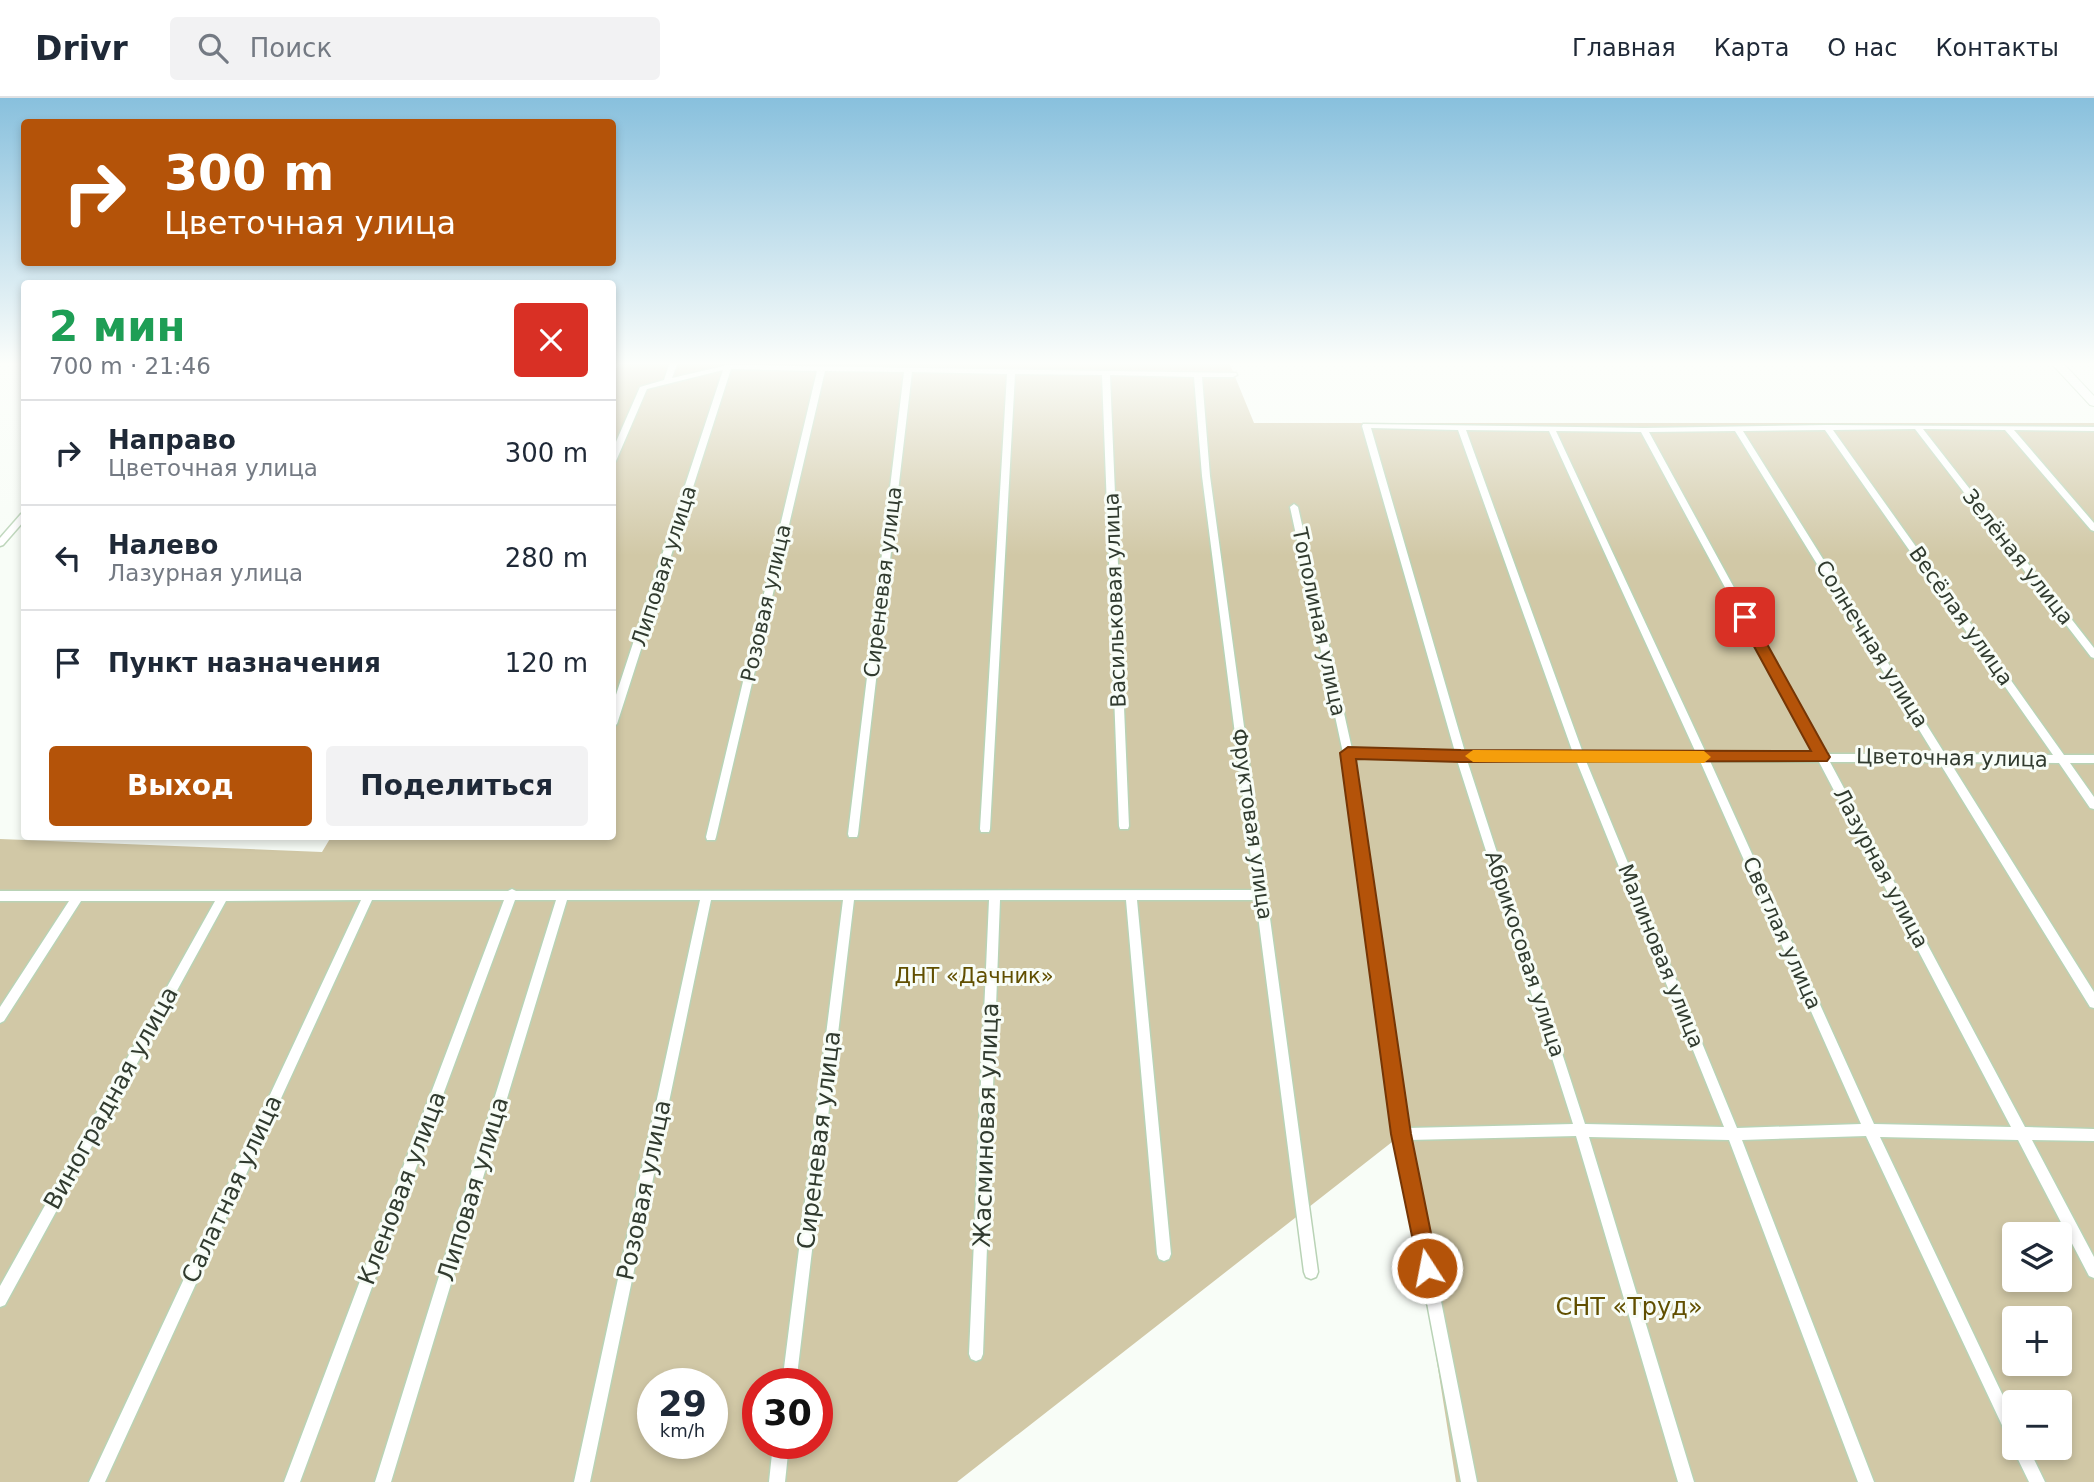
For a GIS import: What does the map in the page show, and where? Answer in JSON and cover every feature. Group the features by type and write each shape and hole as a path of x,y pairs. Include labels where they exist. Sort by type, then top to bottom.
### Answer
{"street":[{"path":"616,452 627,427"},
{"name":"Липовая улица","path":"616,712 709,427"},
{"name":"Розовая улица","path":"711,837 808,427"},
{"name":"Сиреневая улица","path":"853,834 902,427"},
{"path":"985,829 1008,427"},
{"name":"Васильковая улица","path":"1108,427 1124,826"},
{"name":"Фруктовая улица","path":"1202,427 1206,475 1311,1272"},
{"name":"Абрикосовая улица","path":"1366,427 1461,756 1581,1130 1686,1482"},
{"name":"Абрикосовая улица","path":"1394,427 1461,428"},
{"name":"Весёлая улица","path":"1827,427 2094,806"},
{"path":"1461,428 1644,430 1864,427"},
{"name":"Зелёная улица","path":"1917,427 2094,655"},
{"path":"1935,427 2092,431"},
{"name":"Малиновая улица","path":"1461,428 1579,756 1733,1133 1866,1482"},
{"name":"Солнечная улица","path":"1737,428 2094,1003"},
{"path":"2008,429 2094,528"},
{"name":"Светлая улица","path":"1552,430 1703,757 1870,1130 2002,1410"},
{"name":"Лазурная улица","path":"1644,430 1822,757 2094,1271"},
{"name":"Тополиная улица","path":"1294,507 1348,753 1401,1134 1469,1482"},
{"path":"0,543 21,519"},
{"name":"Цветочная улица","path":"1348,753 2094,759"},
{"name":"Кленовая улица","path":"292,1482 512,894"},
{"path":"1131,894 1164,1254"},
{"path":"0,895 1261,895"},
{"path":"0,1017 79,895"},
{"name":"Липовая улица","path":"383,1482 564,895"},
{"name":"Сиреневая улица","path":"791,1368 849,895"},
{"name":"Виноградная улица","path":"0,1300 223,896"},
{"name":"Жасминовая улица","path":"976,1354 995,896"},
{"name":"Салатная улица","path":"97,1482 368,897"},
{"name":"Розовая улица","path":"582,1482 706,897"},
{"path":"1401,1134 1581,1130 1733,1133 1870,1130 2094,1135"},
{"path":"777,1482 779,1459"},
{"path":"2026,1460 2037,1482"}],"green space":[{"path":"616,427 2094,427 2094,1482 1456,1482 1401,1135 957,1482 0,1482 0,839 322,852 329,840 616,840"}],"slow traffic":[{"path":"1473,756 1704,757"}],"route":[{"path":"1427,1268 1401,1134 1348,753 1822,757 1745,617"}],"park label":[{"name":"ДНТ «Дачник»","path":"974,976"},
{"name":"СНТ «Труд»","path":"1629,1307"}]}
